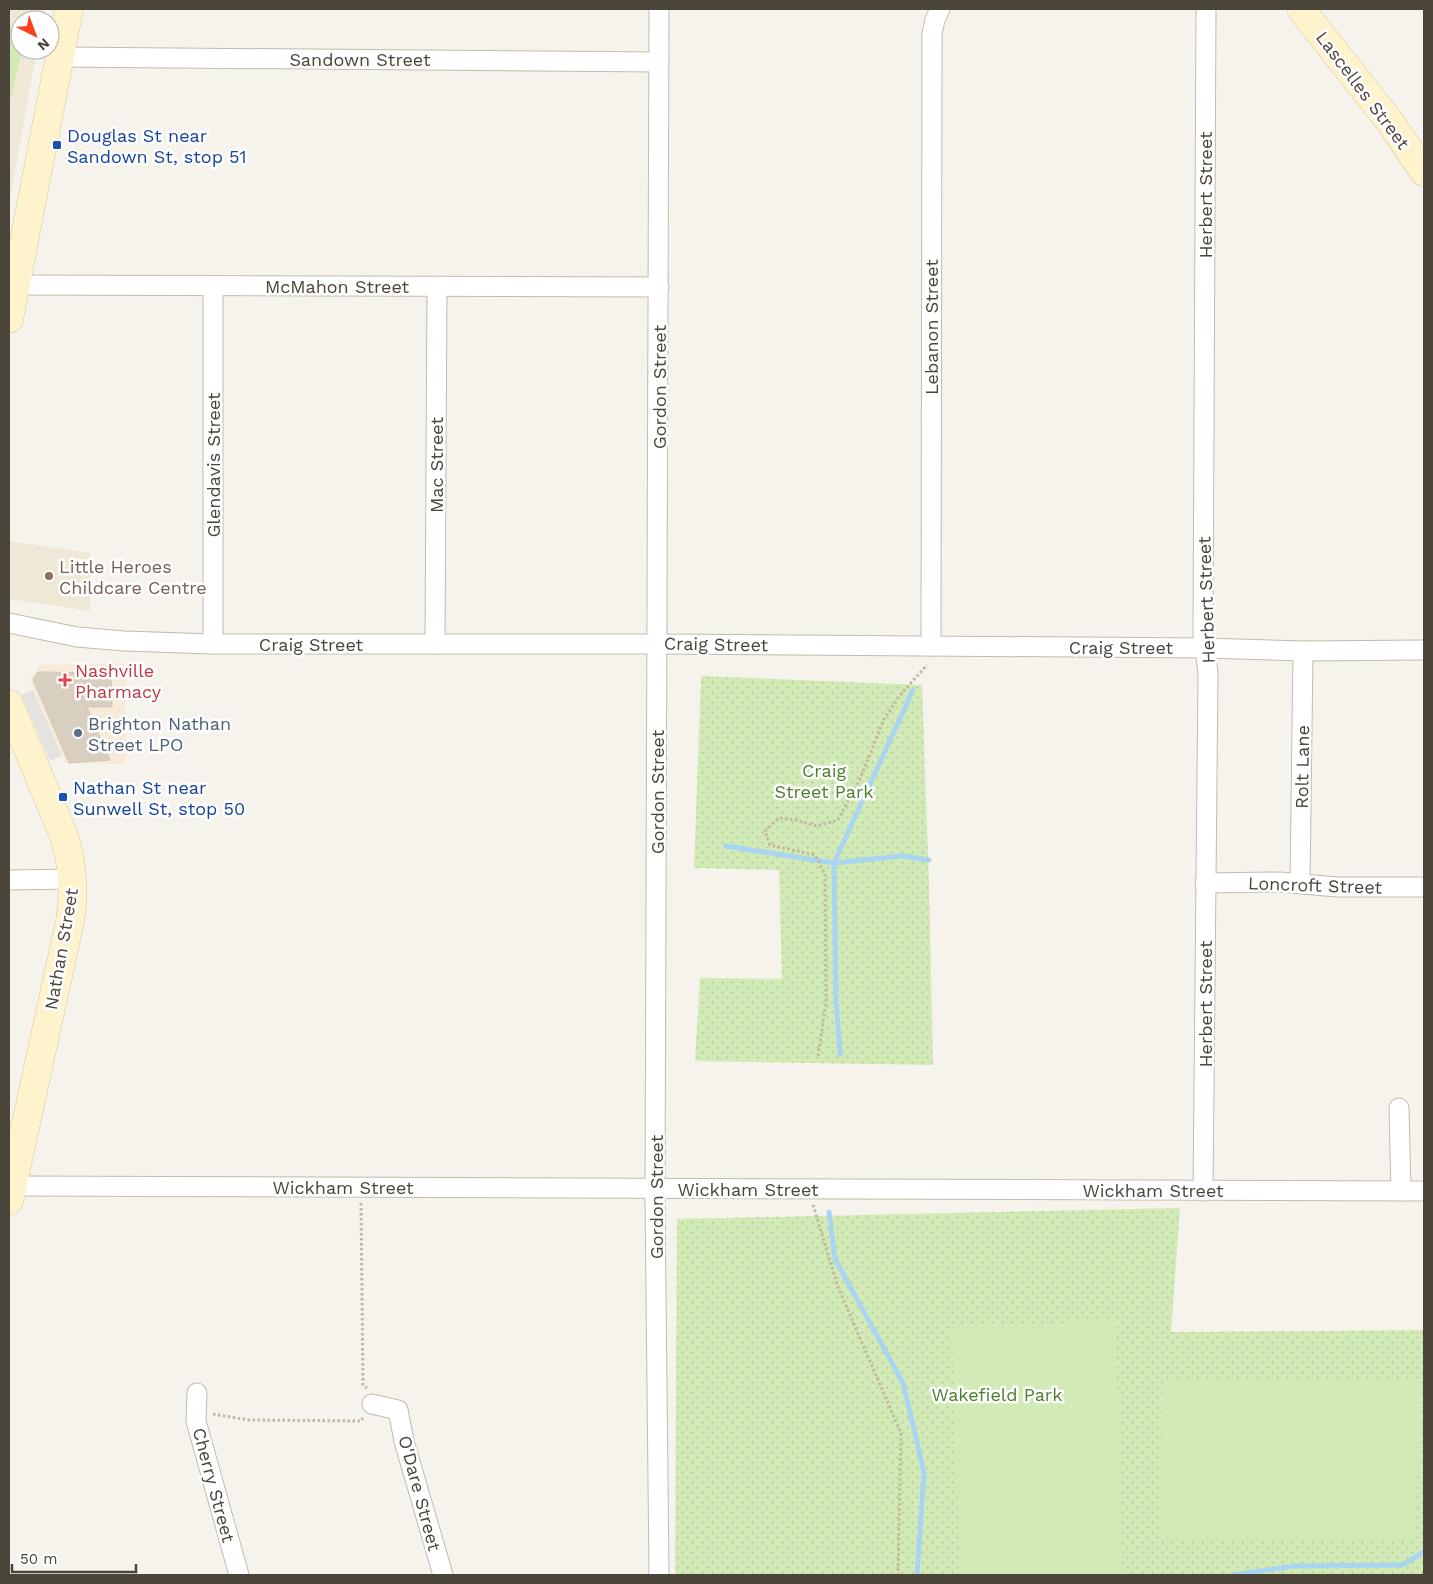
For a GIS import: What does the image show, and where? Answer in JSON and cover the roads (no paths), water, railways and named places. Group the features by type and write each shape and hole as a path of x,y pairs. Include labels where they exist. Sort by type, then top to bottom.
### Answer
{"street":[{"path":"60,57 69,9"},
{"name":"Gordon Street","path":"659,9 656,1188 659,1575"},
{"name":"Lebanon Street","path":"931,646 932,33 940,9"},
{"name":"Herbert Street","path":"1203,1191 1208,673 1203,634 1206,9"},
{"name":"Lascelles Street","path":"1301,9 1390,122 1424,172"},
{"name":"Sandown Street","path":"60,57 659,62"},
{"path":"9,319 59,60"},
{"name":"McMahon Street","path":"15,286 659,287"},
{"name":"Glendavis Street","path":"212,286 213,644"},
{"name":"Mac Street","path":"435,644 437,287"},
{"name":"Craig Street","path":"9,623 77,637 124,641 213,644 658,644 1205,648 1303,651 1424,650"},
{"name":"Rolt Lane","path":"1300,884 1303,651"},
{"name":"Nathan Street","path":"9,704 64,836 73,879 70,921 16,1126 10,1194"},
{"path":"9,880 73,879"},
{"name":"Loncroft Street","path":"1205,882 1300,884 1337,887 1424,887"},
{"path":"1399,1108 1401,1191"},
{"name":"Wickham Street","path":"10,1194 361,1188 1424,1191"},
{"name":"Cherry Street","path":"196,1402 196,1421 239,1575"},
{"name":"O'Dare Street","path":"372,1404 398,1410 404,1441 443,1575"}],"waterway":[{"path":"840,1054 836,999 834,863 913,690"},
{"path":"726,846 834,863 902,856 929,860"},
{"path":"829,1212 835,1259 903,1383 924,1472 917,1575"},
{"path":"1232,1575 1295,1566 1402,1565 1424,1552"}],"place":[{"name":"Douglas St near Sandown St, stop 51","path":"57,145"},
{"name":"Little Heroes Childcare Centre","path":"49,576"},
{"name":"Nashville Pharmacy","path":"65,680"},
{"name":"Brighton Nathan Street LPO","path":"78,733"},
{"name":"Nathan St near Sunwell St, stop 50","path":"63,797"}],"park label":[{"name":"Craig Street Park","path":"824,780"},
{"name":"Wakefield Park","path":"997,1394"}]}
